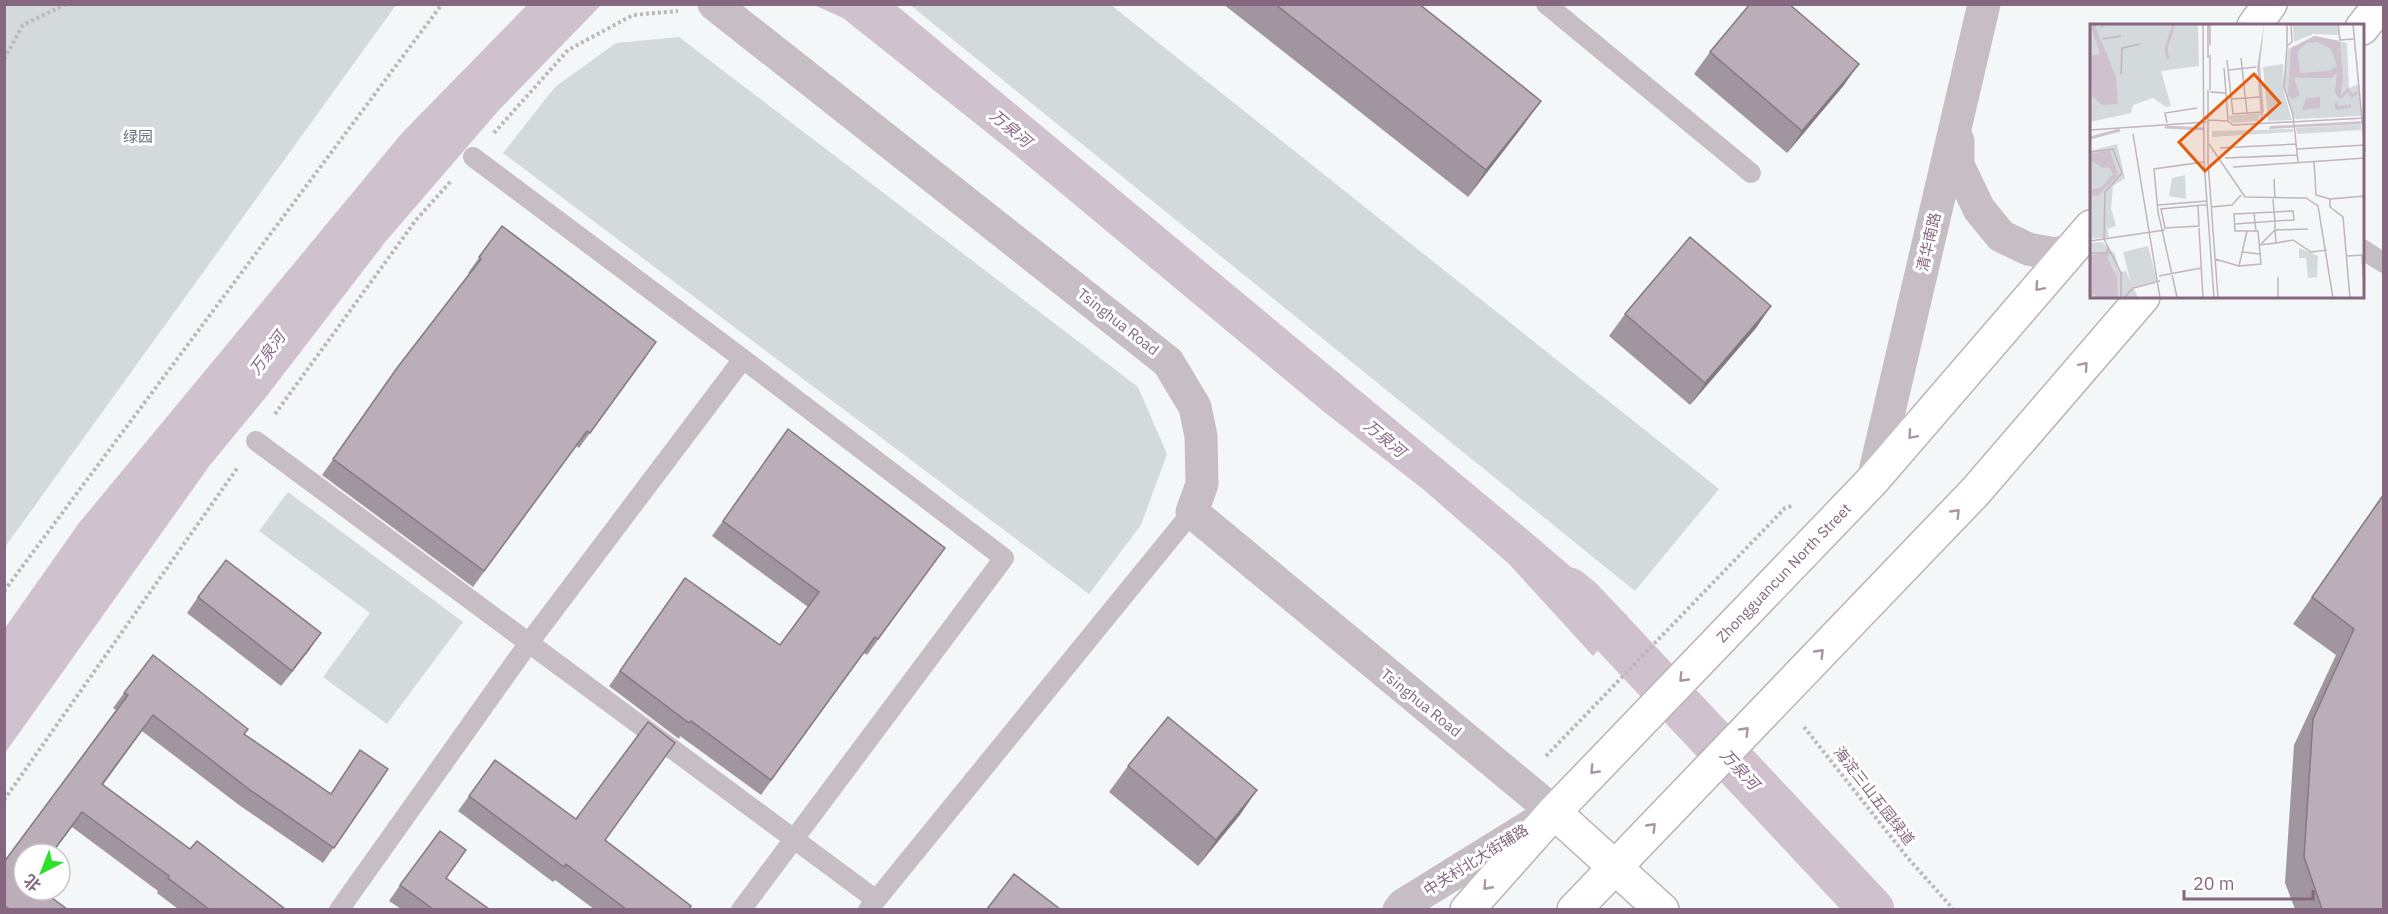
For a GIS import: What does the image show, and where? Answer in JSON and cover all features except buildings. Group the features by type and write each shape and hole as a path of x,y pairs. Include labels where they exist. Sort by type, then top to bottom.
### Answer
{"main road":[{"path":"2255,24 2270,4"},
{"path":"2364,25 2381,4"},
{"name":"Zhongguancun North Street","path":"1467,909 1554,812 1873,480 2081,238"},
{"path":"1574,909 1976,492 2142,298"},
{"path":"1554,812 1661,909"}],"street":[{"name":"清华南路","path":"1873,480 1984,4"},
{"name":"Tsinghua Road","path":"716,6 1168,362 1195,407 1201,436 1202,484 1192,512 1554,812"},
{"path":"1957,122 1958,165 1979,209 2001,236 2028,249 2055,254 2081,238"},
{"name":"中关村北大街辅路","path":"1399,909 1554,812"}],"lane":[{"path":"1546,4 1751,173"},
{"path":"473,157 1004,558 741,909"},
{"path":"2364,250 2384,263"},
{"path":"339,909 528,644 743,359"},
{"path":"256,441 528,644 795,838 872,904 1192,512"}],"path":[{"path":"4,59 23,26 66,4"},
{"path":"4,591 442,4"},
{"path":"4,800 256,441 416,220 568,50 633,15 716,6"},
{"path":"1600,700 1690,607"},
{"name":"海淀三山五园绿道","path":"1780,695 1900,848 1954,909"}],"green space":[{"name":"绿园","path":"4,5 396,5 5,547"},
{"path":"910,5 1111,5 1719,489 1635,591"},
{"path":"679,37 1138,387 1167,454 1141,525 1089,594 503,153 555,87 616,43"},
{"path":"288,492 463,622 387,724 323,677 370,613 259,531"}],"water":[{"path":"527,5 601,5 499,110 386,241 266,397 210,465 5,753 5,628 79,523 402,133"},
{"path":"814,5 896,5 1628,616 1593,656 1509,564 1424,490 1323,411 1014,154 843,18"}],"waterway":[{"name":"万泉河","path":"1569,590 1581,600 1872,910"}]}
